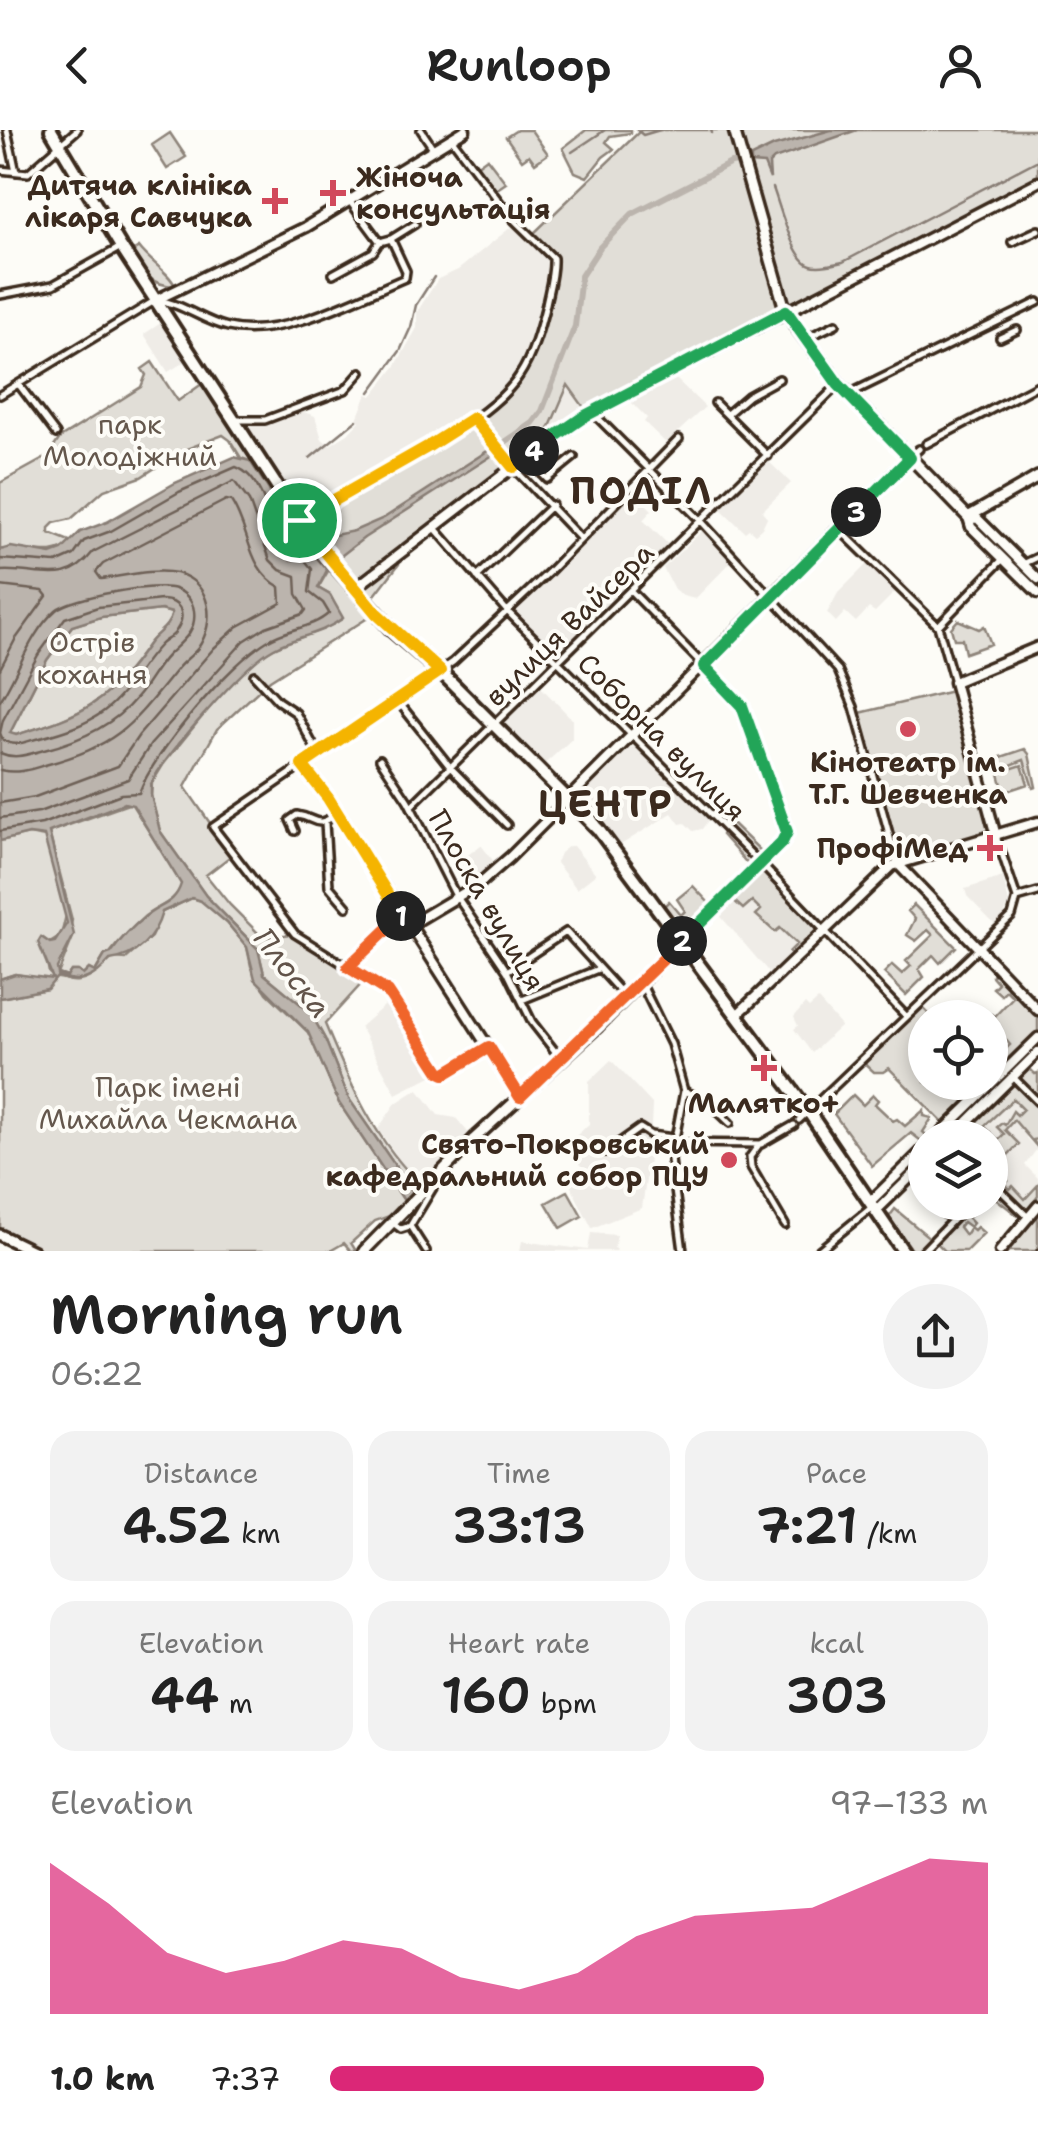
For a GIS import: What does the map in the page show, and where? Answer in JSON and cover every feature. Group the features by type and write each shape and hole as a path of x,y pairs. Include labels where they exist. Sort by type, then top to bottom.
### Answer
{"main road":[{"path":"51,130 121,247 310,537 393,631 571,796 737,1015 800,1119 873,1206 903,1251"},
{"path":"734,130 786,311 838,384 969,518 1038,477"},
{"path":"364,1251 681,942"},
{"path":"0,1235 34,1251"}],"street":[{"path":"7,130 16,172"},
{"path":"0,170 32,170 78,130"},
{"path":"421,130 435,150"},
{"path":"0,396 156,300 351,202 465,130"},
{"path":"299,520 473,418 502,396 526,364 542,320 554,260 547,248 511,217 452,139"},
{"path":"354,588 526,457 592,412 1038,182"},
{"path":"351,202 380,242"},
{"path":"333,274 415,224"},
{"path":"1012,242 1038,230"},
{"path":"156,300 184,306 214,324 248,330 304,318 405,278 406,270 391,238"},
{"path":"0,295 54,286 121,247"},
{"path":"849,394 1038,302"},
{"path":"1000,320 1004,336 1017,330"},
{"path":"804,340 836,324"},
{"path":"233,420 265,420 345,390 360,372"},
{"path":"727,414 779,378"},
{"name":"вулиця Вайсера","path":"411,806 838,384"},
{"path":"19,385 56,434"},
{"path":"926,444 1038,385"},
{"path":"715,403 768,456"},
{"path":"592,412 702,522 842,676 897,862 1038,1010"},
{"path":"473,418 502,455 581,539"},
{"path":"489,1047 442,1074 388,992 295,934 213,827 440,671 507,611 679,439"},
{"path":"410,925 510,858 919,449"},
{"path":"526,457 547,479 574,457"},
{"path":"476,578 552,506"},
{"path":"1038,579 978,519 969,518 972,526 1038,593"},
{"name":"Соборна вулиця","path":"434,528 507,611 761,864 906,1016"},
{"path":"785,1225 751,1167 750,1157 761,1144 800,1119 980,948 1012,916 1017,898 938,626 839,529"},
{"path":"938,626 1004,558"},
{"path":"1022,564 1038,558"},
{"path":"632,591 738,701 786,825 785,839 681,942"},
{"path":"954,682 1038,648"},
{"path":"254,676 296,713 318,754"},
{"path":"397,700 450,768 507,825"},
{"name":"Плоска вулиця","path":"380,759 411,806 457,897 508,971 540,1035 562,1059"},
{"path":"302,765 520,1097"},
{"path":"295,831 292,818 301,814 312,823 325,823 337,814"},
{"path":"737,1015 897,862 1038,822"},
{"path":"325,823 330,886 347,907"},
{"path":"1017,898 1038,892"},
{"path":"348,967 403,914"},
{"path":"508,971 566,932 626,998"},
{"path":"522,1000 598,969"},
{"path":"640,983 671,1044 684,1091 673,1141 672,1172 684,1251"},
{"path":"1008,1067 1038,1038"},
{"path":"964,1120 1038,1052"},
{"path":"1013,1077 1038,1102"},
{"path":"684,1091 706,1100 730,1123"},
{"path":"958,1120 976,1100"},
{"path":"606,1152 640,1128 673,1141 761,1144"},
{"path":"873,1206 908,1164"},
{"path":"393,1223 401,1229 410,1226 443,1171"},
{"path":"894,1178 902,1186"},
{"path":"818,1251 908,1180"},
{"path":"1008,1198 1030,1218"},
{"path":"1000,1251 1038,1206"},
{"path":"922,1251 952,1220"},
{"path":"410,1226 426,1251"}],"shaded area":[{"path":"516,223 546,249 552,261 538,328 515,379 501,395 429,445 300,518 241,430 298,410 315,416 322,439 330,445 348,434 360,421 357,419 367,394 372,396 395,367 417,328 417,312 438,279 458,270"},
{"path":"167,319 191,358 168,372 144,334"},
{"path":"675,378 705,407 666,443 644,422 647,418 631,402"},
{"path":"568,384 588,413 553,435 549,429"},
{"path":"768,461 791,483 762,511 767,517 762,528 755,534 749,529 745,532 721,509"},
{"path":"632,490 652,510 643,520 672,548 558,660 510,611"},
{"path":"702,531 731,562 695,599 674,589 663,568"},
{"path":"867,564 895,592 875,612 869,608 856,622 845,612 836,622 827,613 838,593"},
{"path":"538,684 572,719 572,739 539,769 497,725"},
{"path":"636,746 709,819 702,829 693,831 685,823 680,824 672,813 619,846 584,798 588,792 585,790 624,752"},
{"path":"481,845 495,863 471,883 456,864"},
{"path":"569,846 596,874 577,889 556,863"},
{"path":"1003,877 1009,904 995,925 965,889"},
{"path":"744,886 802,947 772,976 717,912"},
{"path":"392,999 437,1073 396,1094 360,1027"},
{"path":"818,1000 841,1026 812,1053 794,1029 798,1026 794,1017 805,1004 809,1008"},
{"path":"611,1060 652,1104 650,1152 642,1208 592,1228 568,1181 582,1167 564,1147 589,1124 589,1081"},
{"path":"1015,1079 1038,1102 1026,1138 1037,1149 1025,1165 1038,1178 1038,1196 1026,1215 1008,1198 1008,1120 975,1120 994,1100 1008,1100 1008,1086"},
{"path":"418,1089 438,1115 456,1118 472,1137 423,1187 378,1129 396,1103"},
{"path":"591,1233 617,1235 617,1251 520,1251 522,1241 588,1250"}],"green space":[{"path":"517,130 531,130 548,154 535,163 529,155 522,160 506,137"},
{"path":"586,130 631,130 610,136 606,142 614,149 587,177 575,172 563,148"},
{"path":"641,130 731,130 784,310 588,413 568,385 549,429 553,435 513,465 475,418 518,381 541,329 555,260 548,247 533,234"},
{"path":"736,130 1038,130 1038,180 787,308"},
{"path":"170,133 186,157 167,169 152,145"},
{"path":"487,158 506,183 494,191 476,166"},
{"path":"139,247 175,286 148,276 131,252"},
{"name":"парк Молодіжний","path":"152,362 178,401 206,381 309,538 306,545 289,549 250,461 241,458 223,435 181,451 141,477 104,490 71,519 54,523 49,533 72,542 64,548 46,552 0,550 0,483 47,457 60,438 141,387 146,375 142,369"},
{"path":"472,420 511,467 354,586 302,520"},
{"path":"399,561 372,599 366,594 365,585"},
{"path":"331,566 374,614 270,680 217,729 185,787 232,855 206,875 230,905 263,938 291,934 365,980 325,1024 378,1131 423,1187 414,1193 349,1099 310,1012 264,974 258,949 206,896 160,831 151,796 152,783 163,765 246,669 274,648 342,619 330,595 318,588"},
{"name":"Острів кохання","path":"161,610 172,613 168,623 107,693 61,720 16,735 10,733 47,660 72,626 101,617"},
{"path":"958,620 979,629 984,626 991,644 965,653 962,639 954,639 951,628"},
{"path":"952,691 990,832 900,856 860,713"},
{"path":"1025,749 1036,787 1033,788 1024,760 1008,766 1010,769 1022,765 1028,784 1004,792 995,759"},
{"path":"131,803 182,884 171,900 145,916 105,955 95,972 89,969 83,975 71,971 67,977 58,974 73,937 72,920 49,832"},
{"path":"731,822 764,854 755,864 760,869 766,864 825,924 818,931 824,938 791,969 786,963 797,944 780,928 775,932 756,915 761,910 752,901 743,909 731,898 703,926 697,921 682,934 662,908 669,901 681,915 685,911 677,899 693,886 710,904 751,868 722,835"},
{"name":"Парк імені Михайла Чекмана","path":"29,834 45,837 66,915 61,936 50,943 43,938 49,973 54,978 83,980 113,958 126,959 151,937 162,912 192,898 201,900 227,923 247,947 251,966 267,993 308,1032 339,1103 405,1202 395,1214 375,1221 351,1243 356,1251 344,1243 330,1251 43,1251 0,1231 0,998 47,989 51,980 15,974 0,979 0,841"},
{"path":"914,905 956,947 940,963 933,955 919,969 924,977 906,995 884,973 892,965 902,974 911,966 906,961 933,935 928,930 916,941 907,935 915,919 908,911"},
{"path":"995,973 1038,1017 1038,1034 1008,1062 1008,1002 1013,997 1006,990 1001,995 993,988 998,983 992,976"},
{"path":"908,1017 908,1087 889,1068 874,1072 862,1061"},
{"path":"1028,1067 1038,1073 1038,1139 1033,1140 1038,1148 1014,1120 1008,1127 1013,1111 1017,1115 1023,1109 1013,1099 990,1120 974,1120 994,1100 1008,1100 1008,1087"},
{"path":"853,1095 863,1105 873,1095 878,1100 875,1104 893,1121 908,1123 908,1136 872,1166 834,1114"},
{"path":"920,1100 970,1100 950,1120 940,1120"},
{"path":"924,1110 924,1116 932,1118 912,1120"},
{"path":"1008,1133 1019,1144 1008,1155"},
{"path":"1038,1185 1038,1196 1022,1219 1008,1208 1008,1187 1013,1186 1025,1199"},
{"path":"568,1191 582,1216 561,1228 546,1203"},
{"path":"895,1209 931,1239 913,1251 889,1217"},
{"path":"1038,1211 1038,1251 1003,1251"},
{"path":"970,1220 970,1227 984,1233 966,1251 945,1251 937,1243 929,1251 926,1248 944,1229 941,1225 945,1221","holes":["963,1222 970,1227 965,1235 959,1227"]}],"water":[{"path":"831,130 857,130 774,159 769,164 770,179 764,164 751,163 751,157 774,146"},
{"path":"492,448 496,453 337,559 320,538 354,531 384,518"},
{"path":"234,457 250,461 269,490 289,549 306,545 327,570 318,588 330,595 343,618 262,656 196,724 151,784 160,831 206,896 258,949 264,974 310,1012 349,1099 414,1193 405,1202 339,1103 308,1032 255,979 247,947 201,901 192,898 162,912 143,945 110,960 93,975 80,980 58,976 47,989 0,998 0,979 15,974 53,979 38,942 41,937 55,942 67,923 44,836 29,834 0,841 0,550 11,547 51,554 62,550 80,532 107,522 175,483","holes":["161,610 172,613 168,623 107,693 61,720 16,735 10,733 47,660 72,626 101,617","124,803 133,805 181,884 171,900 141,920 105,955 95,972 89,969 83,975 71,971 67,977 58,974 57,968 74,935 49,832"]}],"waterway":[{"path":"572,152 605,130"},
{"path":"637,130 643,135 660,130"},
{"path":"773,188 798,253 811,265 823,266 843,262 1038,160"},
{"path":"492,451 533,423 542,411 575,326 581,276 600,247 632,214 731,163 745,161"},
{"path":"370,392 400,351 416,305 434,277"},
{"path":"310,458 357,420"}],"place":[{"name":"Жіноча консультація","path":"333,193"},
{"name":"Дитяча клініка лікаря Савчука","path":"275,201"},
{"name":"Кінотеатр ім. Т.Г. Шевченка","path":"908,729"},
{"name":"ПрофіМед","path":"990,848"},
{"name":"Малятко+","path":"764,1068"},
{"name":"Свято-Покровський кафедральний собор ПЦУ","path":"729,1160"}],"district":[{"name":"ПОДІЛ","path":"642,491"},
{"name":"ЦЕНТР","path":"606,804"}],"route":[{"path":"786,311 838,384 910,458 704,666 744,710 786,825 785,839 634,991 520,1097 489,1047 444,1074 440,1072 388,992 348,967 403,914 328,798 302,765 440,671 376,613 299,520 473,418 513,467 585,416 786,311"}],"water label":[{"name":"Плоска","path":"292,973"}]}
